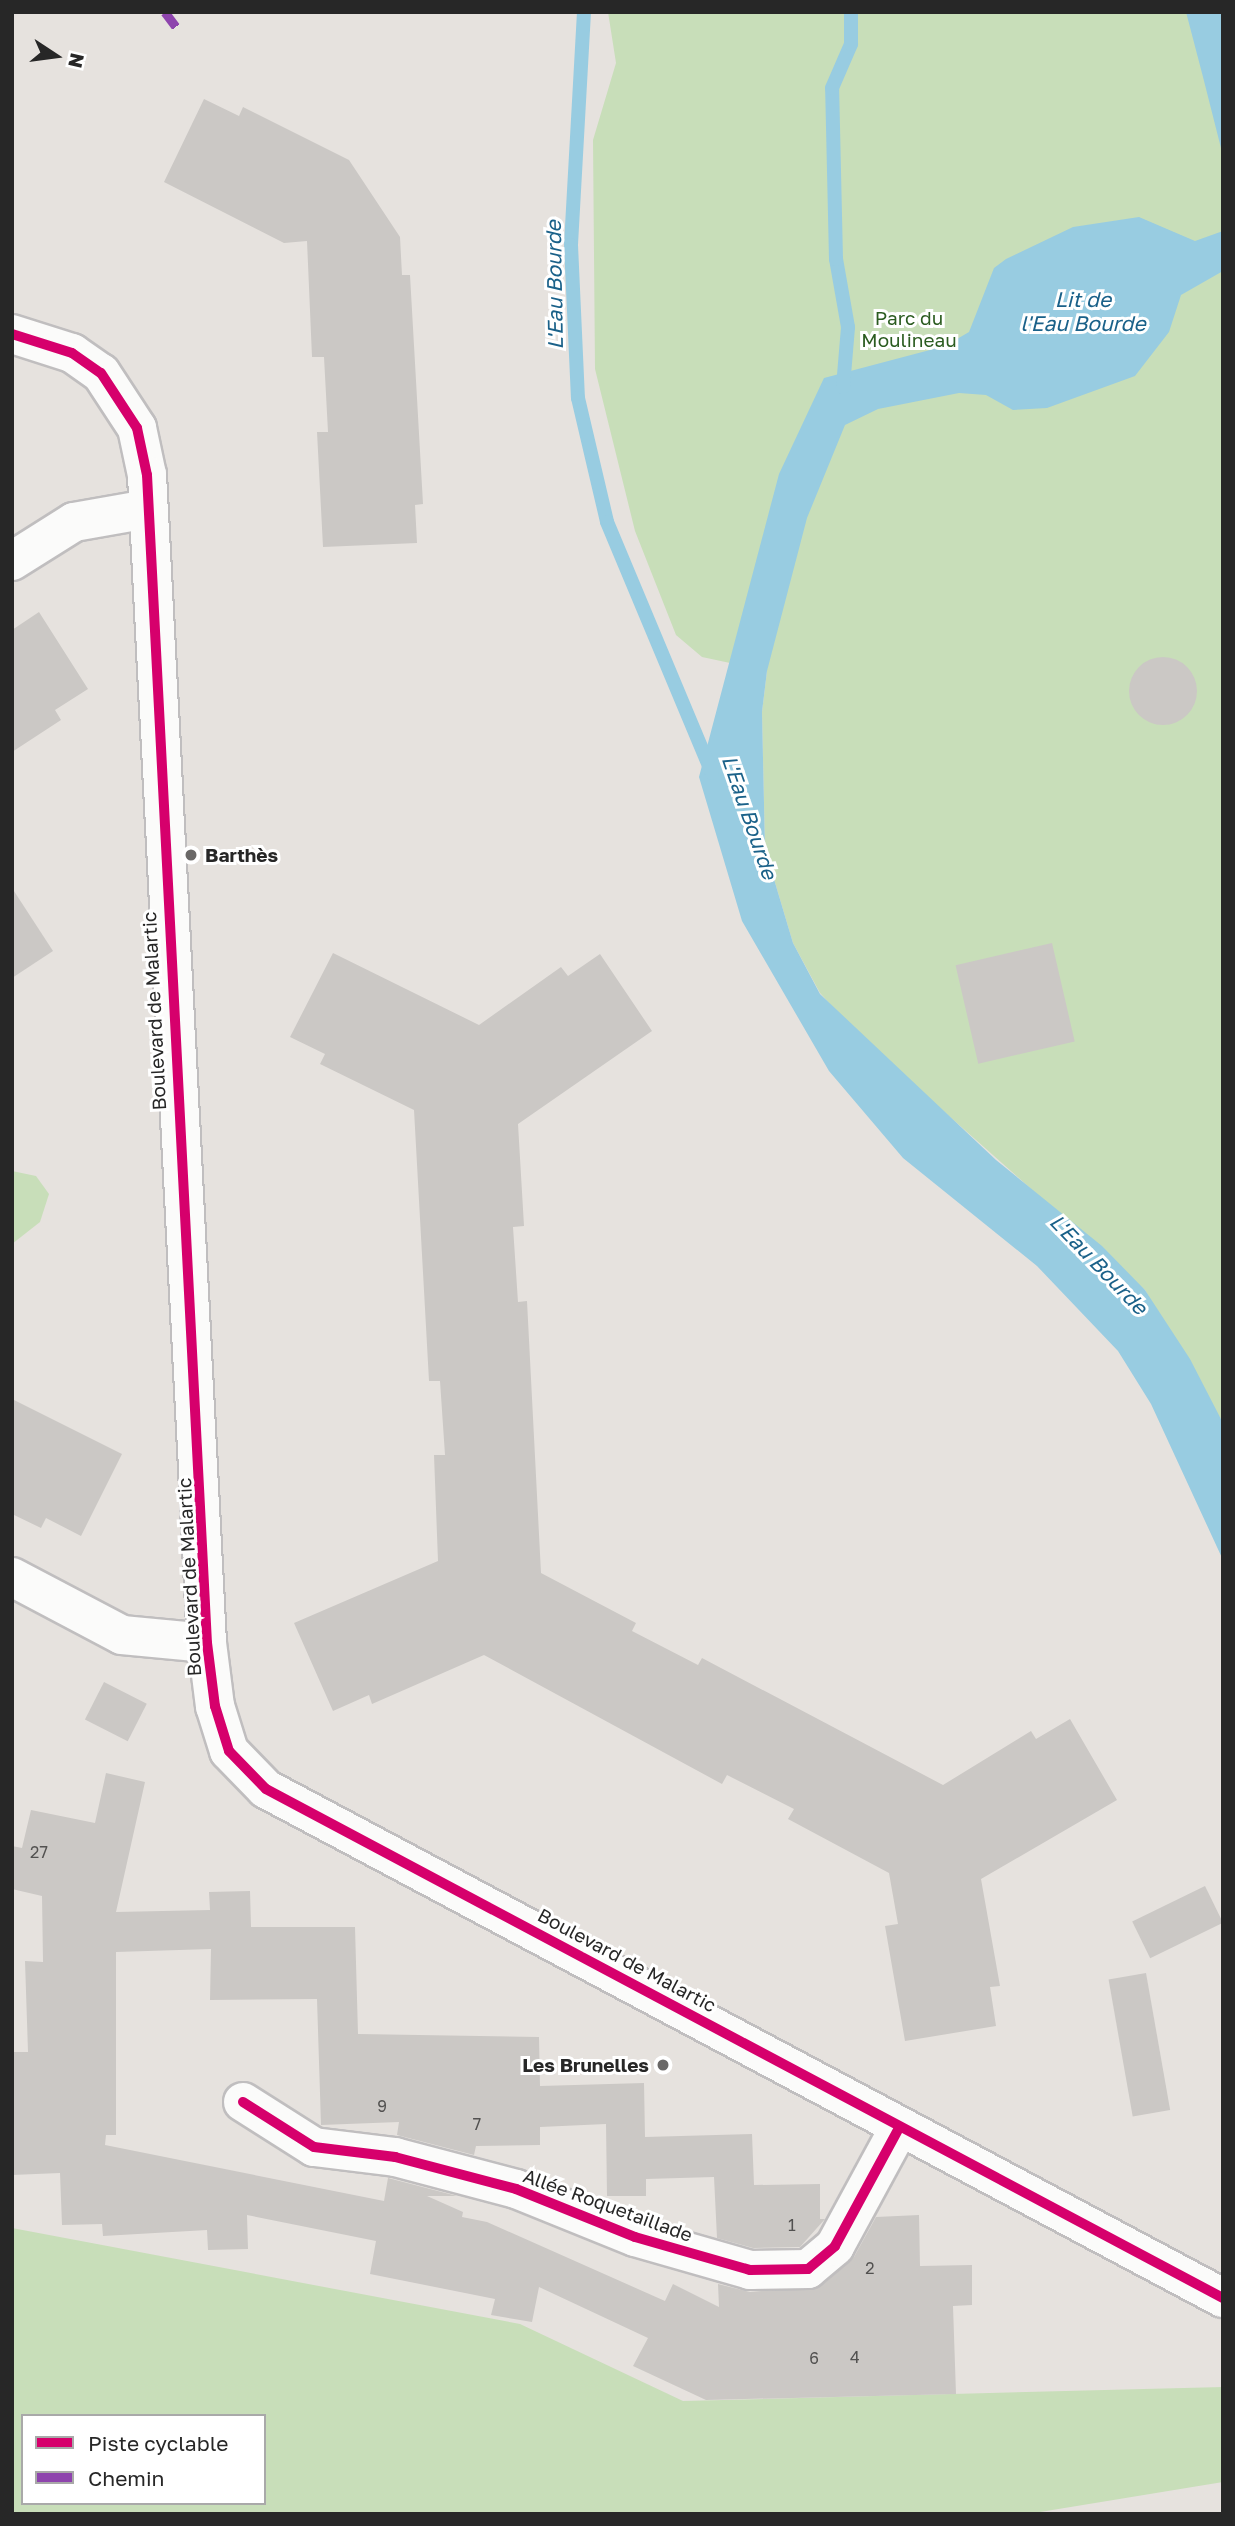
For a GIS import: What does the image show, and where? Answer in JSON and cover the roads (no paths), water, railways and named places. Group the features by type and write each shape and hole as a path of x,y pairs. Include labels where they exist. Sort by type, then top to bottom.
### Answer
{"street":[{"name":"Boulevard de Malartic","path":"12,334 72,353 123,399 137,428 148,509 208,1643 215,1706 229,1751 267,1789 899,2128 1223,2298"},
{"path":"12,561 74,522 148,509"},
{"path":"12,1577 122,1635 208,1643"},
{"name":"Allée Roquetaillade","path":"243,2102 313,2147 395,2157 516,2189 635,2237 750,2270 808,2269 835,2246 899,2128"}],"water":[{"path":"1186,12 1223,12 1223,156 1203,77"},
{"name":"Lit de l'Eau Bourde","path":"1139,217 1195,241 1223,231 1223,271 1181,295 1169,332 1135,376 1047,408 1013,410 986,395 959,393 878,409 845,425 807,518 767,671 762,712 765,849 793,943 820,994 996,1160 1102,1246 1145,1290 1190,1359 1223,1423 1223,1560 1151,1404 1118,1351 1037,1266 903,1158 829,1071 742,921 699,777 779,474 824,378 945,346 969,332 994,268 1006,259 1073,227"}],"waterway":[{"name":"L'Eau Bourde","path":"584,12 571,245 578,398 607,522 712,773"},
{"path":"843,387 848,327 836,259 832,88 851,44 851,12"}],"place":[{"name":"Barthès","path":"191,855"},
{"name":"Les Brunelles","path":"663,2065"}],"park label":[{"name":"Parc du Moulineau","path":"909,329"}]}
